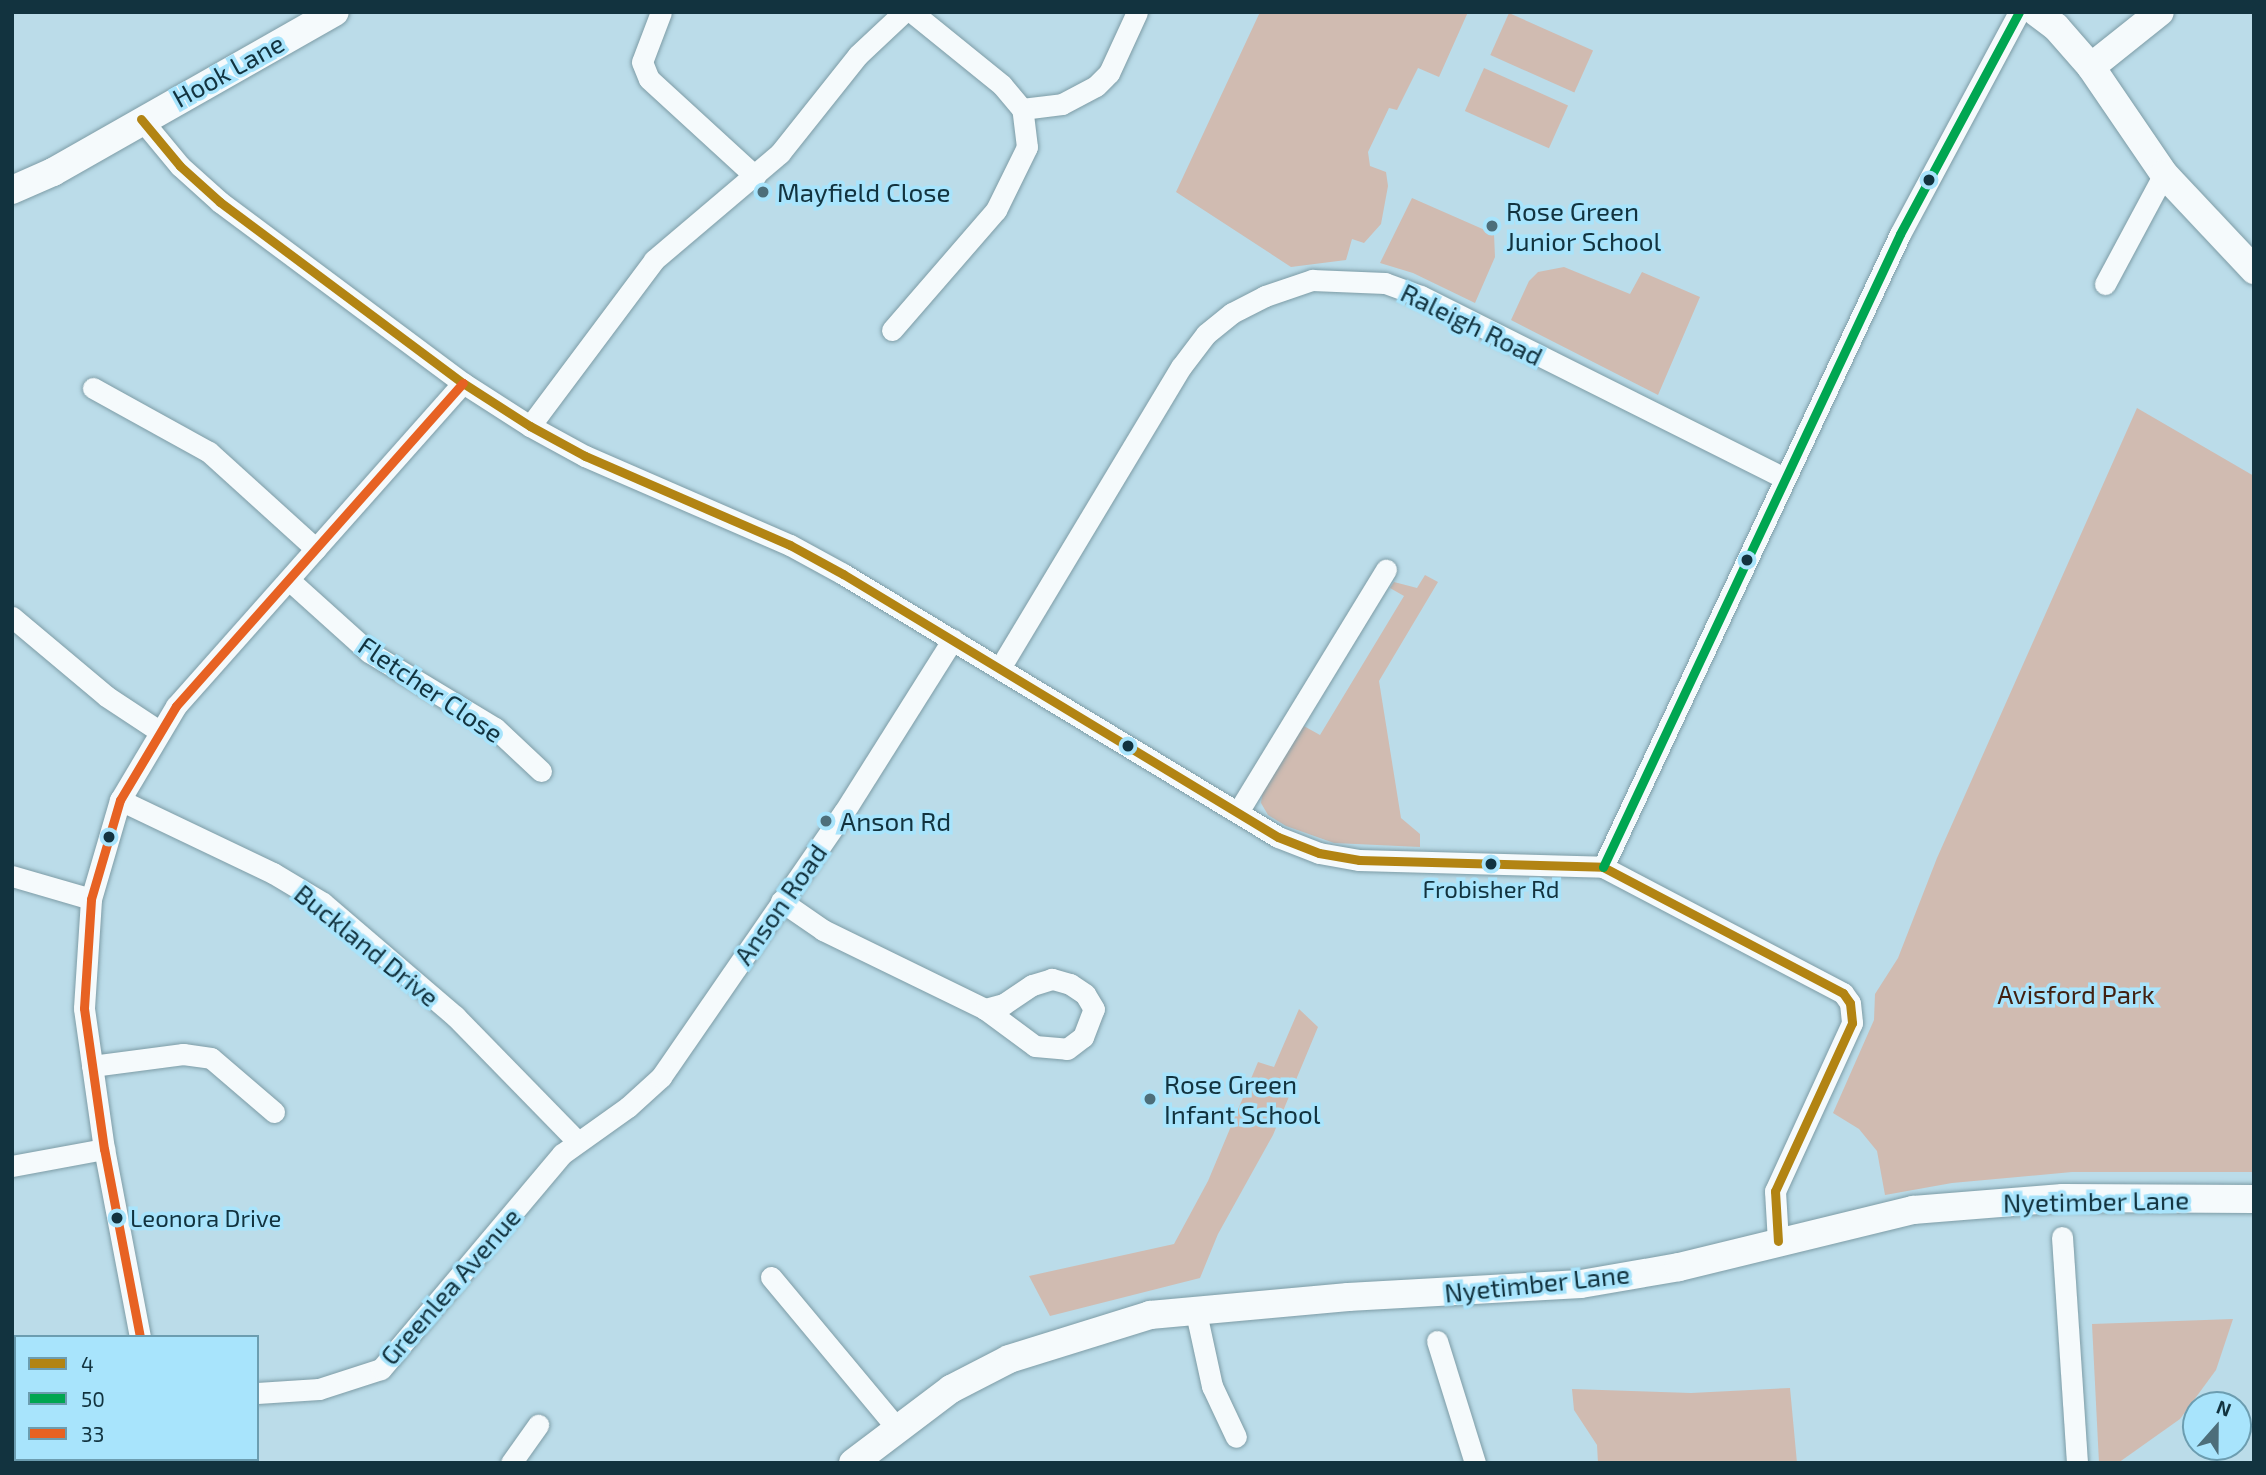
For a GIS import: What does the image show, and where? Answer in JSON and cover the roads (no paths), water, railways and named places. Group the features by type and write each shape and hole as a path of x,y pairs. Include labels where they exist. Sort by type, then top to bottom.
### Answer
{"street":[{"name":"Hook Lane","path":"12,190 53,172 141,119 335,12"},
{"path":"662,12 642,62 649,79 755,176"},
{"path":"530,426 654,260 755,176 822,105 858,55 904,12"},
{"path":"892,330 996,210 1027,147 1022,109 978,61 912,12"},
{"path":"1022,109 1062,104 1097,86 1109,73 1136,12"},
{"path":"1603,867 1783,478 1900,234 2019,12"},
{"path":"2036,12 2056,27 2091,67 2164,174 2254,270"},
{"path":"2091,67 2160,12"},
{"path":"141,119 180,166 220,202 463,383 530,426 585,456 790,545 953,639 1278,837 1339,858 1603,867 1843,993 1850,1003 1852,1023 1775,1191 1778,1241"},
{"path":"2105,284 2164,174"},
{"name":"Raleigh Road","path":"1000,668 1181,367 1206,334 1232,313 1265,296 1312,280 1385,283 1421,296 1783,478"},
{"path":"140,1335 104,1149 84,985 91,899 120,800 159,731 463,383"},
{"path":"93,388 209,452 316,549"},
{"path":"1238,812 1386,570"},
{"name":"Fletcher Close","path":"289,580 369,652 495,728 541,771"},
{"path":"12,617 106,696 159,731"},
{"name":"Anson Road","path":"577,1141 628,1107 661,1077 781,901 953,639"},
{"name":"Buckland Drive","path":"120,800 273,873 323,903 456,1016 522,1080 577,1141"},
{"path":"12,876 91,899"},
{"path":"781,901 823,930 985,1009 1035,1046 1051,1051 1067,1049 1083,1037 1094,1009 1085,994 1070,984 1052,979 1032,985 1004,1004 985,1009"},
{"path":"92,1066 183,1054 211,1058 274,1112"},
{"name":"Greenlea Avenue","path":"259,1393 319,1390 381,1369 577,1141"},
{"path":"12,1166 104,1149"},
{"name":"Nyetimber Lane","path":"853,1463 896,1427 951,1388 1009,1359 1087,1331 1195,1308 1581,1284 1679,1267 1913,1210 1984,1203 2254,1199"},
{"path":"2062,1237 2077,1463"},
{"path":"771,1278 896,1427"},
{"path":"1195,1308 1213,1385 1236,1437"},
{"path":"1437,1340 1475,1463"},
{"path":"510,1463 538,1425"}],"place":[{"name":"Mayfield Close","path":"763,192"},
{"name":"Rose Green Junior School","path":"1492,226"},
{"name":"Anson Rd","path":"826,821"},
{"name":"Frobisher Rd","path":"1491,864"},
{"name":"Rose Green Infant School","path":"1150,1099"},
{"name":"Leonora Drive","path":"117,1218"}],"park label":[{"name":"Avisford Park","path":"2076,994"}]}
